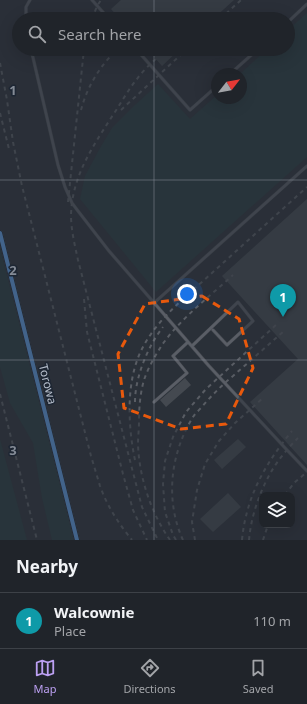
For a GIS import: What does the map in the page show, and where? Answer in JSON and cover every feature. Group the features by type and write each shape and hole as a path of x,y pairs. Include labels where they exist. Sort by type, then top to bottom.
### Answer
{"street":[{"name":"Torowa","path":"0,233 77,540"}],"lane":[{"path":"26,12 26,7 30,0"},
{"path":"92,0 103,12"},
{"path":"295,15 307,4"},
{"path":"33,56 58,165 68,195 78,211 188,342 307,471"},
{"path":"142,56 190,110 211,91"},
{"path":"237,68 250,56"},
{"path":"154,302 307,166"},
{"path":"192,346 238,302 253,321 227,345 213,330"},
{"path":"154,402 187,373 173,356 188,342"}],"highlighted area":[{"path":"202,296 239,319 253,368 226,424 181,429 124,408 118,354 145,304"}],"green space":[{"path":"307,13 307,157 156,292 80,199 85,176 100,148 112,128 158,84 190,119 211,100 211,104 247,104 246,68 259,56 295,56 295,24"},
{"path":"0,248 74,540 52,540 42,498 33,443 10,403 0,367"},
{"path":"0,439 27,540 0,540"}],"building":[{"path":"121,0 234,0 221,12 114,12 111,9"},
{"path":"153,56 173,56 162,66"},
{"path":"307,199 307,465 250,402 298,359 222,276"},
{"path":"185,378 191,385 166,407 160,400"},
{"path":"238,439 246,447 222,469 214,460"},
{"path":"228,493 241,507 213,532 200,519"}],"railway":[{"path":"95,12 101,0"},
{"path":"228,12 241,0"},
{"path":"68,202 83,56"},
{"path":"81,110 95,77 110,56"},
{"path":"121,110 179,56"},
{"path":"156,59 143,71 91,150 79,174 72,201 71,215 72,232 78,260 142,507 158,540"},
{"path":"0,63 22,186 91,456 106,501 132,540"},
{"path":"0,113 9,149"},
{"path":"135,460 131,434 130,392 135,365 146,341 163,319 182,299 307,187"},
{"path":"170,540 157,518 147,494 141,469 138,441 143,385 152,362 170,335 196,308 233,275"},
{"path":"84,299 87,332 123,474 133,510 147,540"},
{"path":"176,540 165,512 163,484 165,461 173,437 186,412 206,389 277,324"},
{"path":"135,402 137,382 143,362 152,343 163,327"},
{"path":"183,540 177,525 172,494 175,462 185,431 194,416 216,391 284,331"},
{"path":"0,394 37,540"},
{"path":"195,540 192,522 197,490 205,464 219,441 235,423 263,398"},
{"path":"242,540 244,524 252,495 273,456 292,431"},
{"path":"249,540 259,497 267,480 280,459 298,438"},
{"path":"287,492 294,483 307,472"},
{"path":"263,540 267,528"}],"cycle path":[{"path":"0,233 77,540"}],"place":[{"name":"Walcownie","path":"283,317"}]}
